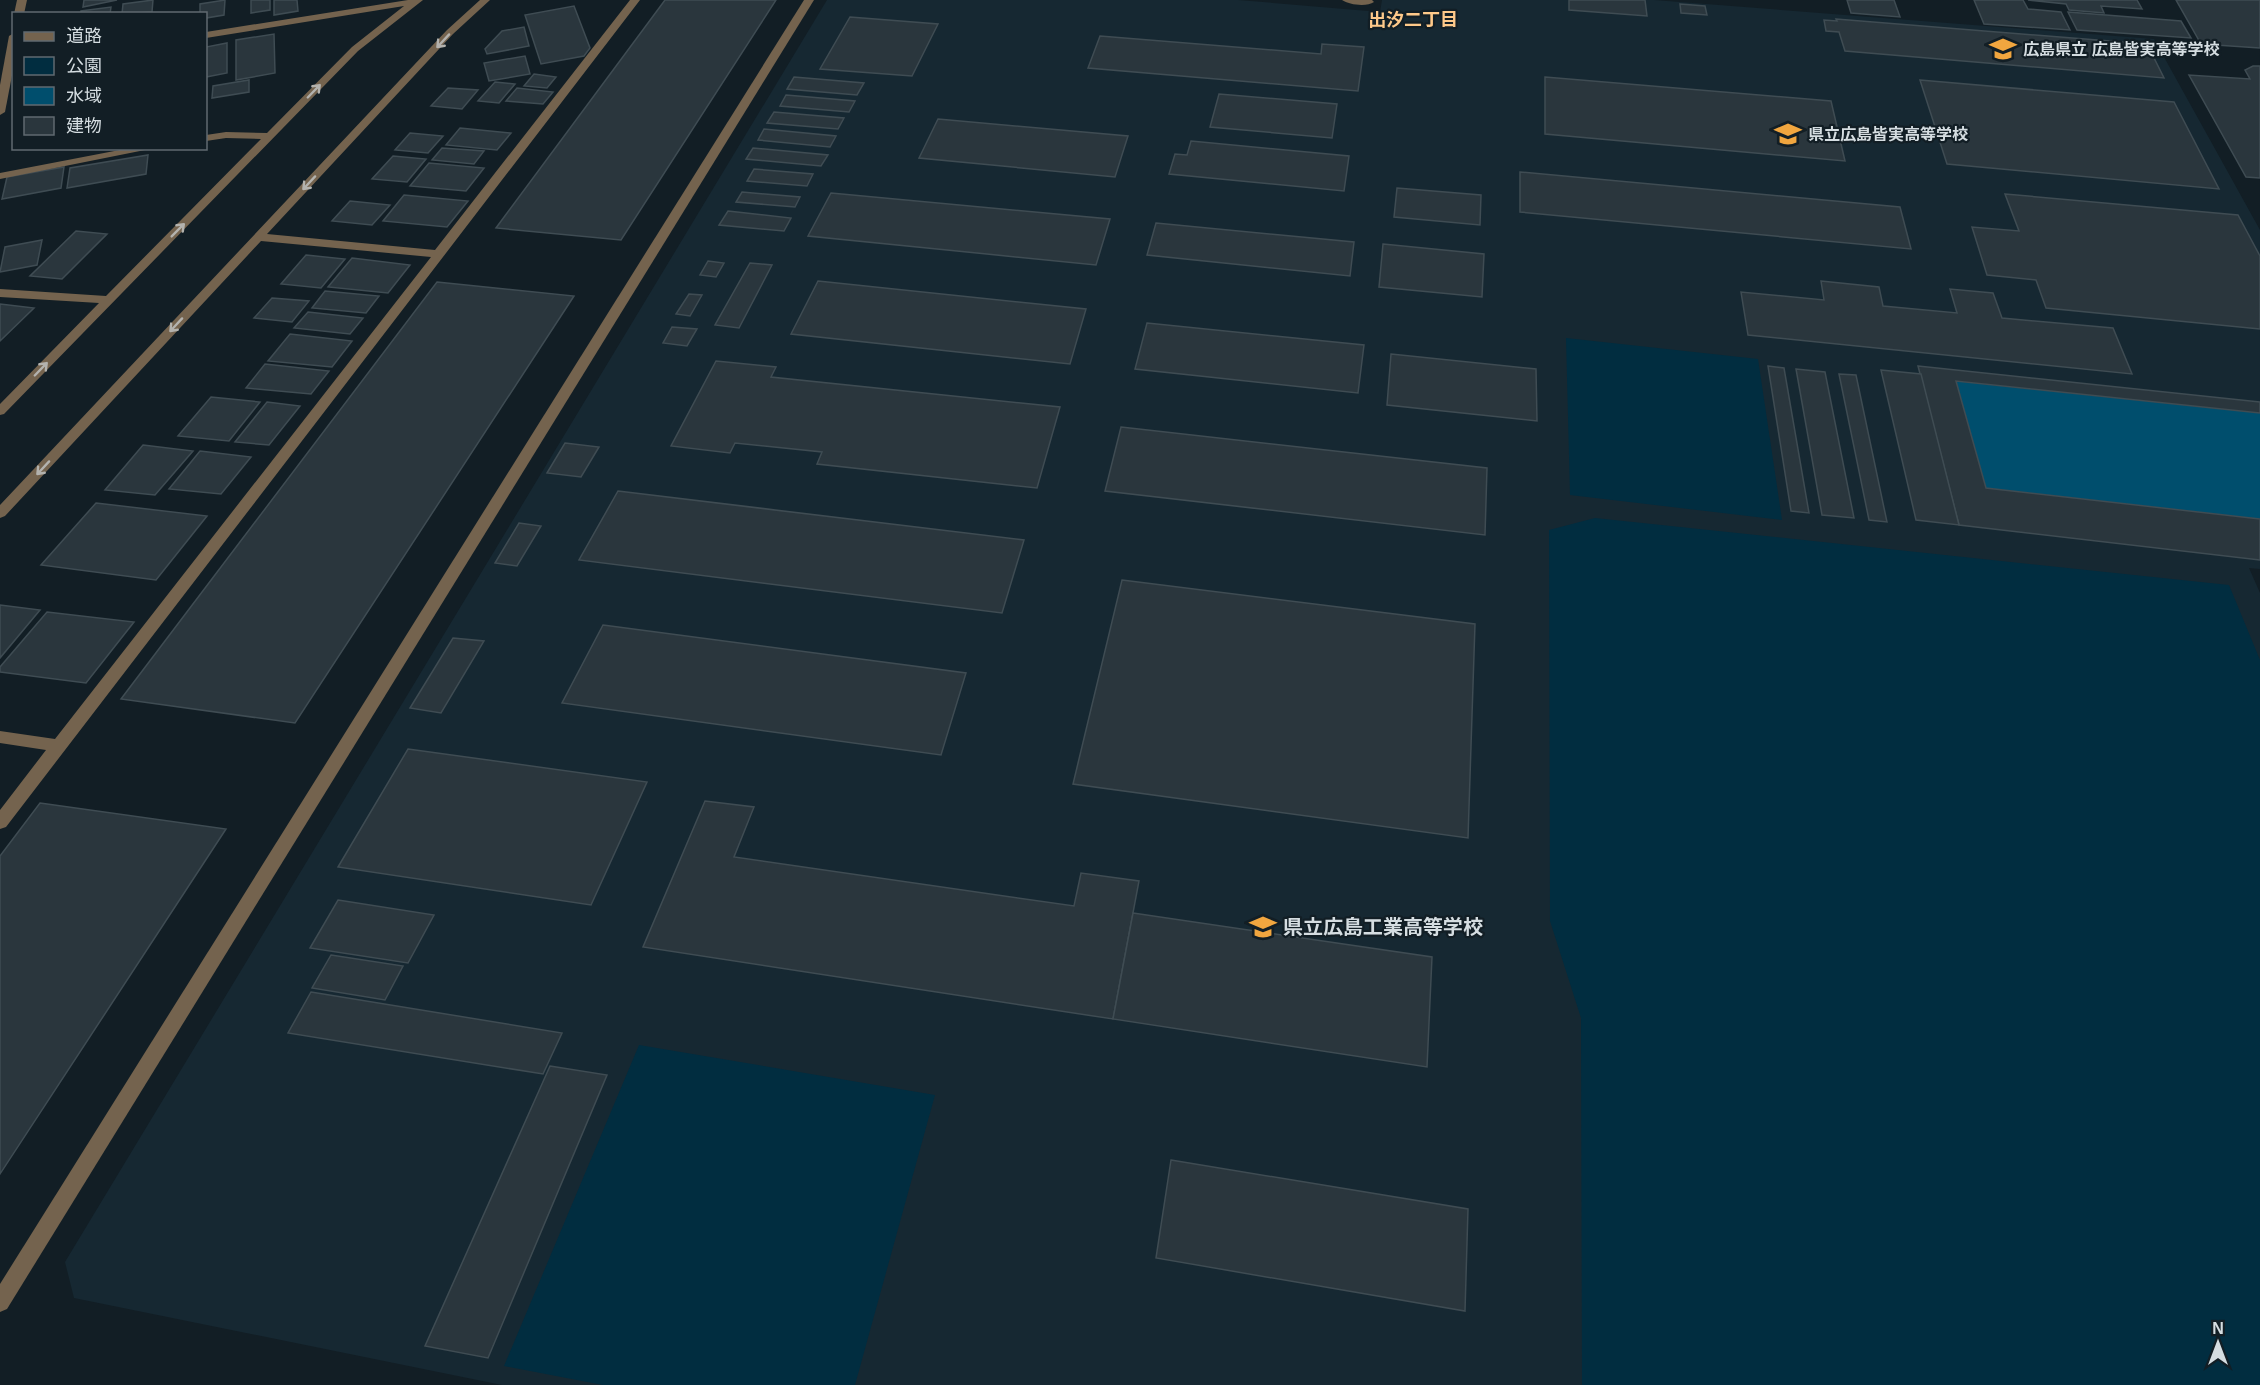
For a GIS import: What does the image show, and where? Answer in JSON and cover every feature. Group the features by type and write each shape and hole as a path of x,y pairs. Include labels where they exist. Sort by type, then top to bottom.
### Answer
{"street":[{"path":"0,513 450,32 484,0"},
{"path":"0,822 635,0"},
{"path":"0,1302 809,0"},
{"path":"1347,0 1369,2"},
{"path":"207,35 417,1"},
{"path":"0,411 356,50 417,1"},
{"path":"0,112 12,45"},
{"path":"207,138 226,135 271,136"},
{"path":"0,176 139,150"},
{"path":"259,237 439,254"},
{"path":"0,293 109,300"},
{"path":"0,737 59,746"}],"shaded area":[{"name":"県立広島工業高等学校","path":"827,0 1238,0 1380,12 1382,0 1654,0 2154,39 2260,230 2260,569 2249,568 2260,593 2260,1385 502,1385 74,1298 65,1262"}],"green space":[{"path":"1566,338 1758,359 1782,520 1570,495"},
{"path":"1595,518 2229,585 2260,660 2260,1385 1582,1385 1581,1018 1550,921 1549,530"},
{"path":"639,1045 935,1095 855,1385 603,1385 504,1366"}],"water":[{"path":"1956,381 2260,413 2260,519 1986,488"}],"building":[{"path":"84,0 117,0 83,7"},
{"path":"153,0 152,12 122,12 123,4"},
{"path":"225,0 224,15 207,18 207,12 200,12 200,4"},
{"path":"251,0 270,0 270,10 251,13"},
{"path":"274,0 297,0 298,11 274,15"},
{"path":"665,0 776,0 621,240 496,228"},
{"path":"1569,0 1645,0 1647,16 1569,10"},
{"path":"1847,0 1894,0 1900,17 1851,13"},
{"path":"1974,0 2023,0 2028,9 2061,12 2070,30 1984,24"},
{"path":"2028,0 2137,0 2142,9 2101,6 2104,13 2069,10 2066,4"},
{"path":"2176,0 2260,0 2260,48 2201,44"},
{"path":"1680,4 1705,6 1707,15 1681,13"},
{"path":"574,6 590,48 584,56 541,64 525,15"},
{"path":"111,7 110,12 81,11"},
{"path":"2068,12 2181,21 2191,38 2077,30"},
{"path":"850,17 938,24 912,76 820,69"},
{"path":"1836,19 2147,44 2164,78 1845,51 1839,32 1826,31 1824,20 1837,21"},
{"path":"524,27 529,46 487,54 485,49 502,31"},
{"path":"274,34 275,73 236,80 236,40"},
{"path":"1100,36 1321,54 1322,44 1364,47 1358,91 1088,68"},
{"path":"227,43 227,73 207,77 207,47"},
{"path":"525,56 530,74 489,81 484,63"},
{"path":"2253,66 2260,66 2260,178 2246,177 2189,75 2250,79 2245,70"},
{"path":"534,74 556,77 547,88 524,86"},
{"path":"794,77 864,83 857,95 787,89"},
{"path":"1545,77 1831,101 1845,161 1545,134"},
{"path":"249,80 249,92 212,98 213,86"},
{"path":"1920,80 2174,102 2219,189 1947,164"},
{"path":"495,82 515,84 499,103 478,101"},
{"path":"448,88 478,90 462,109 431,106"},
{"path":"517,88 553,92 543,104 506,101"},
{"path":"1219,94 1337,104 1332,138 1210,127"},
{"path":"786,95 855,101 849,112 780,106"},
{"path":"774,112 844,118 838,129 767,123"},
{"path":"938,119 1128,136 1115,177 919,158"},
{"path":"460,128 511,133 497,150 446,145"},
{"path":"764,129 836,136 830,147 758,140"},
{"path":"410,133 443,136 428,153 395,150"},
{"path":"1191,141 1349,156 1344,191 1169,174 1175,154 1187,155"},
{"path":"442,148 484,151 474,164 432,160"},
{"path":"753,148 828,155 821,166 746,159"},
{"path":"148,155 146,174 67,188 70,168"},
{"path":"393,156 426,159 407,182 372,179"},
{"path":"429,163 484,168 466,191 410,186"},
{"path":"64,167 61,188 2,199 7,177"},
{"path":"754,169 813,174 807,186 747,181"},
{"path":"1520,172 1900,207 1911,249 1520,212"},
{"path":"1397,188 1481,195 1480,225 1394,217"},
{"path":"742,192 800,197 795,207 736,202"},
{"path":"831,193 1110,219 1096,265 808,236"},
{"path":"2005,194 2238,215 2260,256 2260,329 2046,308 2036,280 1987,275 1972,227 2019,231"},
{"path":"404,195 468,201 447,227 383,221"},
{"path":"350,201 390,205 372,225 332,221"},
{"path":"728,211 791,218 784,231 719,225"},
{"path":"1156,223 1354,242 1350,276 1147,255"},
{"path":"76,231 107,234 62,279 30,276"},
{"path":"42,240 37,265 0,272 5,247"},
{"path":"1383,244 1484,254 1482,297 1379,287"},
{"path":"306,255 345,259 321,288 281,284"},
{"path":"352,258 410,265 388,293 328,287"},
{"path":"708,261 724,263 716,277 700,275"},
{"path":"750,263 772,265 739,328 715,325"},
{"path":"818,281 1086,309 1070,364 791,334"},
{"path":"1821,281 1879,287 1883,306 1957,313 1950,289 1993,293 2002,318 2113,328 2132,374 1748,335 1741,292 1824,300"},
{"path":"437,282 574,296 295,723 121,699"},
{"path":"325,291 379,296 366,313 312,308"},
{"path":"689,294 702,295 690,316 676,314"},
{"path":"272,298 309,301 292,322 254,318"},
{"path":"0,304 34,308 0,341"},
{"path":"308,312 363,318 350,334 294,328"},
{"path":"1147,323 1364,345 1358,393 1135,369"},
{"path":"672,327 697,329 687,346 663,343"},
{"path":"290,334 352,341 332,367 268,361"},
{"path":"1391,354 1536,369 1537,421 1387,405"},
{"path":"716,361 776,367 771,377 1060,407 1037,488 817,464 822,452 735,443 730,453 671,446"},
{"path":"265,364 329,371 311,394 246,388"},
{"path":"1768,366 1784,368 1809,513 1791,511"},
{"path":"1918,366 2260,402 2260,413 1956,381 1986,488 2260,519 2260,560 1959,525"},
{"path":"1796,369 1825,372 1854,518 1822,515"},
{"path":"1881,370 1921,374 1959,525 1916,520"},
{"path":"1839,374 1856,375 1887,522 1869,520"},
{"path":"211,397 260,402 229,441 178,436"},
{"path":"267,402 300,406 269,445 235,442"},
{"path":"1121,427 1487,468 1485,535 1105,491"},
{"path":"565,443 599,447 581,477 547,473"},
{"path":"143,445 193,451 155,495 105,490"},
{"path":"200,451 251,457 221,494 169,489"},
{"path":"618,491 1024,540 1002,613 579,560"},
{"path":"96,503 207,516 156,580 41,565"},
{"path":"519,523 541,526 517,566 495,563"},
{"path":"1122,580 1475,624 1468,838 1073,784"},
{"path":"0,605 40,610 0,658"},
{"path":"47,612 134,622 86,683 0,672 0,667"},
{"path":"603,625 966,673 941,755 562,703"},
{"path":"453,638 484,641 441,713 410,708"},
{"path":"408,749 647,782 591,905 338,867"},
{"path":"705,801 754,807 734,857 1074,906 1081,873 1139,881 1113,1019 643,947"},
{"path":"40,803 226,829 0,1174 0,856"},
{"path":"338,900 434,915 408,963 310,948"},
{"path":"1133,913 1432,957 1427,1067 1113,1019"},
{"path":"331,955 403,966 385,1000 312,988"},
{"path":"311,992 562,1033 543,1074 288,1033"},
{"path":"550,1066 607,1075 488,1358 425,1346"},
{"path":"1171,1160 1468,1209 1465,1311 1156,1258"}],"place":[{"name":"広島県立 広島皆実高等学校","path":"2003,49"},
{"name":"県立広島皆実高等学校","path":"1788,134"},
{"name":"県立広島工業高等学校","path":"1263,927"}],"district":[{"name":"出汐二丁目","path":"1413,20"}]}
